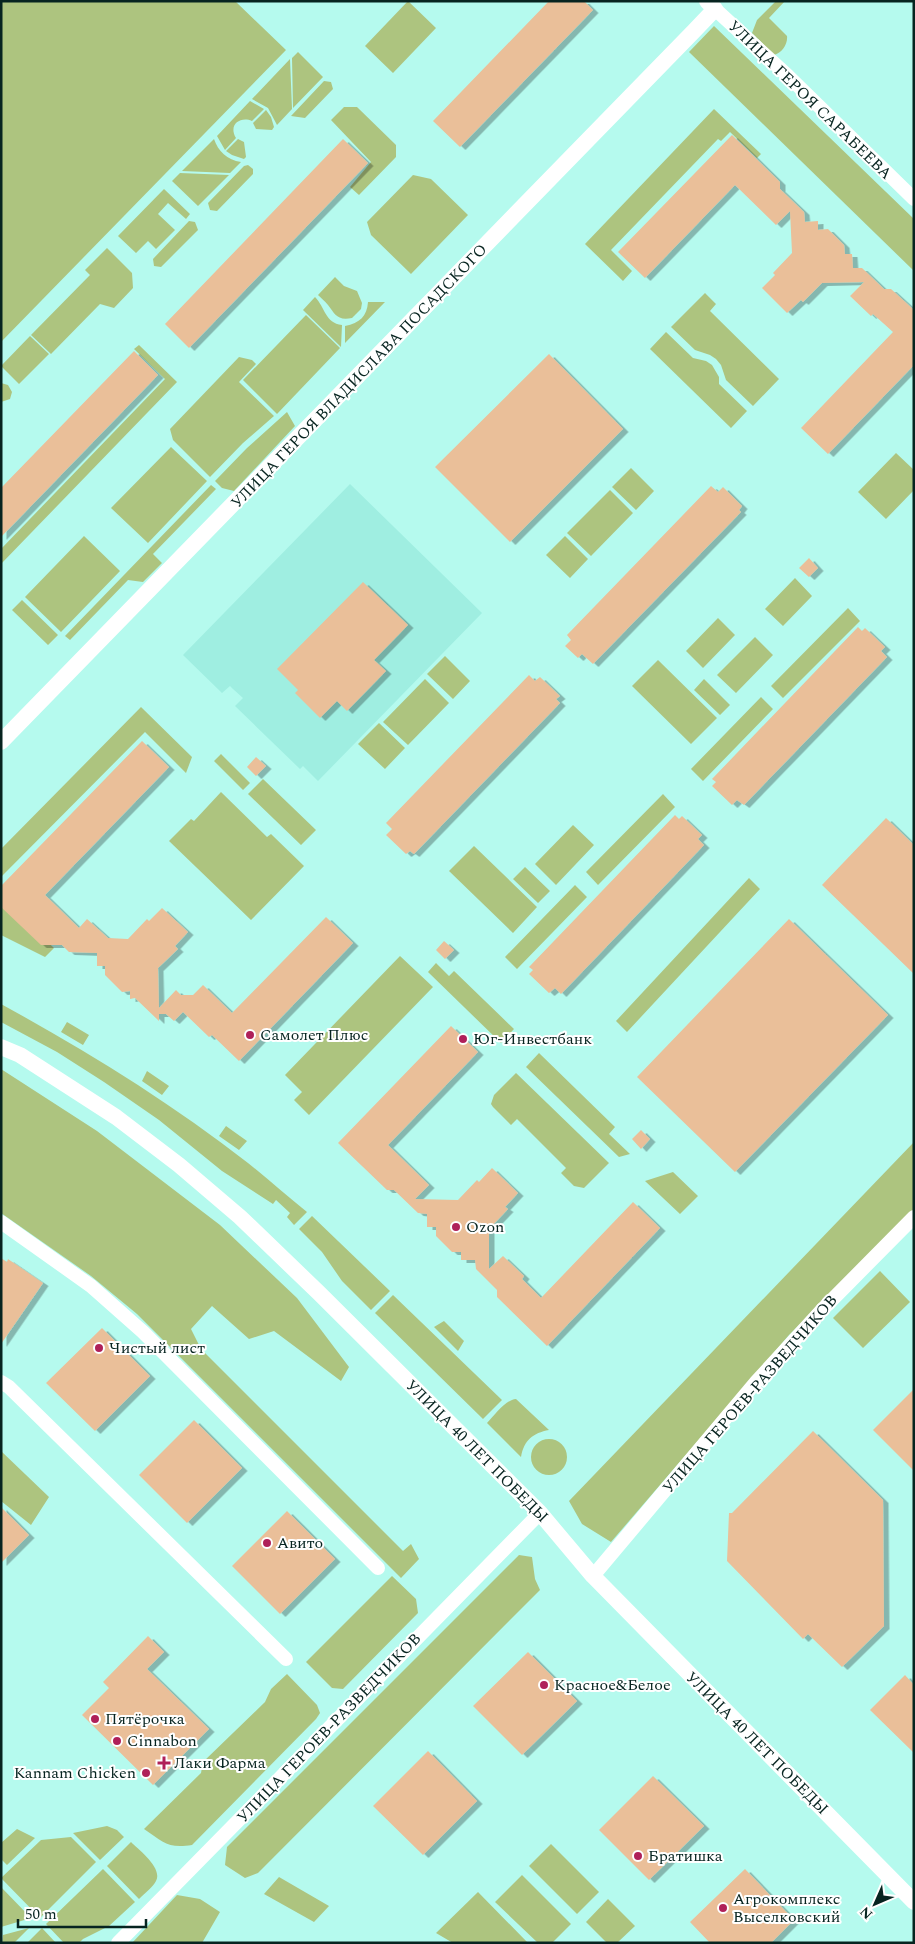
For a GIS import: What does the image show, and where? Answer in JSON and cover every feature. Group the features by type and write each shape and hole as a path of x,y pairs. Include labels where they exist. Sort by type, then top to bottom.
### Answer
{"street":[{"name":"УЛИЦА ГЕРОЯ САРАБЕЕВА","path":"711,5 788,76 914,199"},
{"name":"УЛИЦА ГЕРОЯ ВЛАДИСЛАВА ПОСАДСКОГО","path":"1,742 711,5"},
{"name":"УЛИЦА 40 ЛЕТ ПОБЕДЫ","path":"1,1047 20,1055 116,1117 179,1165 232,1210 319,1293 540,1513 593,1576 914,1902"},
{"name":"УЛИЦА ГЕРОЕВ-РАЗВЕДЧИКОВ","path":"593,1576 756,1382 821,1311 914,1217"},
{"path":"1,1222 91,1286 144,1332 378,1568"},
{"path":"1,1382 9,1387 50,1426 286,1659"},
{"name":"УЛИЦА ГЕРОЕВ-РАЗВЕДЧИКОВ","path":"118,1943 540,1513"}],"shaded area":[{"path":"1,1 235,1 286,50 1,342"},
{"path":"408,1 436,28 393,73 365,46"},
{"path":"776,1 785,1 769,18 787,36 787,39 782,50 774,55 752,33 757,20"},
{"path":"714,26 914,219 914,271 689,52"},
{"path":"298,52 323,77 293,108 292,58"},
{"path":"290,59 292,109 277,125 268,108 252,99"},
{"path":"324,81 331,82 333,89 305,118 291,116"},
{"path":"250,101 264,109 252,121 243,120 234,126 236,138 225,150 217,136"},
{"path":"344,107 357,107 396,145 396,157 359,195 350,187 371,162 331,120"},
{"path":"714,109 761,154 757,158 730,132 721,141 718,139 611,250 632,271 623,281 585,244"},
{"path":"266,110 271,117 274,127 272,130 256,129 253,123"},
{"path":"214,139 224,154 231,159 241,162 230,173 182,171"},
{"path":"238,139 244,142 246,157 244,159 226,151"},
{"path":"248,165 253,169 253,174 217,211 210,210 208,203 244,166"},
{"path":"180,173 229,175 198,206 172,181"},
{"path":"413,175 431,179 468,215 411,274 371,235 367,222"},
{"path":"164,189 190,214 186,219 168,203 158,214 175,230 156,249 148,241 136,253 118,236"},
{"path":"189,221 195,222 198,230 161,267 154,266 153,259"},
{"path":"107,248 132,273 133,288 114,308 100,304 51,354 31,335 90,275 85,270"},
{"path":"335,277 344,286 357,291 362,303 361,309 352,318 347,319 337,316 318,295"},
{"path":"705,293 716,304 710,311 779,379 753,406 726,380 721,365 716,359 695,350 671,327"},
{"path":"315,297 329,318 336,324 342,325 341,347 303,310"},
{"path":"368,302 385,302 345,343 345,326 355,323 362,318"},
{"path":"306,315 340,348 277,414 243,380"},
{"path":"666,332 693,358 706,361 712,365 719,377 719,384 747,411 731,428 650,349"},
{"path":"30,336 49,354 19,384 1,366"},
{"path":"139,345 177,382 1,564 1,549 165,379 134,349"},
{"path":"239,357 252,360 256,364 239,382 274,416 243,443 210,477 173,440 170,429"},
{"path":"1,383 8,385 12,392 10,399 1,402"},
{"path":"287,412 295,426 234,491 222,488 215,481 247,448"},
{"path":"171,447 207,481 148,543 111,508"},
{"path":"896,453 914,470 914,490 886,519 858,492"},
{"path":"631,468 654,491 636,510 612,487"},
{"path":"350,484 482,613 318,781 303,766 300,769 235,706 243,698 230,686 222,693 183,655"},
{"path":"211,485 216,489 153,554 162,563 143,582 128,580 70,640 65,636"},
{"path":"610,490 633,513 591,556 567,533"},
{"path":"84,536 120,571 61,632 25,597"},
{"path":"565,536 588,559 570,578 546,555"},
{"path":"795,578 812,596 783,626 765,609"},
{"path":"22,600 58,635 48,645 12,610"},
{"path":"848,608 860,621 783,698 771,686"},
{"path":"718,618 735,635 703,668 686,651"},
{"path":"755,637 773,655 736,693 717,675"},
{"path":"445,656 470,681 453,699 427,674"},
{"path":"658,660 717,718 691,744 632,686"},
{"path":"425,679 449,703 408,745 383,722"},
{"path":"704,679 730,705 720,715 694,690"},
{"path":"761,697 773,709 703,781 691,769"},
{"path":"141,707 192,757 186,773 145,732 1,877 1,849"},
{"path":"379,723 405,748 385,769 358,744"},
{"path":"221,754 250,783 243,790 214,761"},
{"path":"263,779 316,830 301,845 248,794"},
{"path":"221,792 267,837 271,834 304,866 251,920 169,841 191,819 194,821"},
{"path":"663,794 675,807 598,885 586,872"},
{"path":"573,825 594,845 556,885 535,864"},
{"path":"474,846 537,907 513,933 449,871"},
{"path":"525,867 550,891 538,903 513,879"},
{"path":"749,878 760,889 627,1032 616,1021"},
{"path":"575,885 587,897 517,969 505,957"},
{"path":"1,898 54,948 45,957 1,935"},
{"path":"400,956 433,987 309,1115 294,1100 302,1092 285,1075"},
{"path":"436,963 449,976 454,971 514,1029 501,1043 428,972"},
{"path":"1,1004 97,1059 189,1119 248,1163 307,1212 294,1225 287,1217 290,1213 276,1200 273,1204 222,1171 159,1120 104,1082 57,1052 1,1022"},
{"path":"67,1022 89,1035 83,1045 61,1032"},
{"path":"539,1053 615,1127 609,1134 630,1154 619,1157 526,1067"},
{"path":"1,1069 97,1131 220,1225 297,1298 349,1367 341,1381 274,1331 249,1339 212,1306 191,1329 201,1349 403,1551 411,1544 419,1559 401,1578 137,1314 91,1276 1,1213"},
{"path":"147,1071 169,1086 162,1095 142,1081"},
{"path":"516,1073 609,1163 584,1188 574,1186 561,1173 566,1168 517,1119 511,1125 491,1104 494,1095"},
{"path":"226,1126 247,1141 239,1150 219,1136"},
{"path":"914,1142 914,1213 789,1335 611,1542 582,1524 569,1501"},
{"path":"673,1172 698,1196 680,1214 645,1181"},
{"path":"312,1216 390,1291 371,1310 342,1281 322,1252 299,1229"},
{"path":"880,1271 910,1302 863,1348 833,1318"},
{"path":"393,1295 502,1400 483,1419 375,1313"},
{"path":"444,1321 464,1341 458,1351 434,1327"},
{"path":"516,1399 549,1430 538,1433 530,1438 524,1446 521,1457 487,1423 504,1405"},
{"path":"549,1439 556,1440 562,1444 566,1450 566,1464 562,1470 556,1474 549,1475 542,1474 536,1470 532,1464 531,1457 532,1450 536,1444 542,1440"},
{"path":"1,1451 49,1497 31,1525 1,1501"},
{"path":"519,1555 532,1557 535,1579 540,1590 258,1873 245,1878 225,1865 227,1847"},
{"path":"392,1576 416,1599 418,1613 343,1689 332,1688 306,1662"},
{"path":"287,1674 317,1705 320,1713 316,1719 192,1845 171,1845 161,1841 144,1829 201,1773 203,1762 265,1702 271,1689"},
{"path":"107,1826 117,1830 124,1837 100,1860 73,1833"},
{"path":"17,1829 35,1838 7,1865 1,1859 1,1843"},
{"path":"71,1837 96,1862 40,1918 1,1878 41,1840"},
{"path":"131,1842 153,1865 157,1876 153,1885 139,1899 107,1866"},
{"path":"551,1844 599,1892 577,1914 529,1866"},
{"path":"103,1869 135,1902 109,1926 83,1939 79,1943 64,1943 46,1924"},
{"path":"522,1875 571,1924 552,1943 538,1943 495,1902"},
{"path":"279,1877 329,1906 314,1922 264,1894"},
{"path":"1,1887 31,1918 1,1927"},
{"path":"478,1892 528,1943 453,1943 436,1933"},
{"path":"177,1895 200,1899 220,1912 202,1943 132,1943"},
{"path":"608,1899 635,1926 617,1943 607,1943 586,1922"},
{"path":"29,1928 14,1943 2,1943 3,1935"},
{"path":"42,1928 56,1943 27,1943"}],"building":[{"path":"549,1 584,1 593,10 460,147 433,121"},
{"path":"732,135 780,182 780,189 804,212 805,222 818,221 818,230 828,229 844,245 845,254 852,254 853,268 862,268 884,289 891,289 914,310 914,365 828,454 801,428 893,332 873,314 871,316 850,296 864,282 822,283 803,302 801,300 787,313 762,288 792,253 790,211 776,225 735,185 645,278 618,252"},
{"path":"343,139 368,163 189,348 165,324"},
{"path":"134,351 158,375 1,537 1,488"},
{"path":"549,354 623,429 510,542 435,467"},
{"path":"711,486 718,492 723,487 742,506 739,510 741,512 593,664 582,654 578,658 565,646 571,640 567,635"},
{"path":"809,558 818,568 809,577 799,568"},
{"path":"363,582 408,625 374,660 386,671 347,711 337,701 320,718 295,693 298,690 277,669"},
{"path":"858,627 862,631 865,628 885,647 881,651 887,657 744,805 737,800 732,805 712,786 716,782 712,779"},
{"path":"529,675 535,681 540,677 560,696 556,699 560,703 414,854 410,851 406,854 386,835 392,829 386,823"},
{"path":"142,741 169,767 45,895 79,928 87,919 108,938 128,939 147,919 149,921 162,908 188,932 175,946 178,949 158,968 159,1008 176,990 181,995 193,995 203,985 232,1013 326,917 353,943 239,1061 212,1035 209,1037 183,1012 174,1021 166,1014 159,1014 159,1021 135,998 130,999 130,991 122,992 105,975 105,966 97,966 97,953 69,952 62,945 41,945 1,907 1,886"},
{"path":"256,757 266,766 256,776 247,767"},
{"path":"675,815 679,819 682,816 702,835 698,839 704,845 561,994 555,988 549,993 529,974 533,970 529,967"},
{"path":"886,818 914,845 914,974 822,885"},
{"path":"789,919 888,1015 735,1172 637,1077"},
{"path":"444,941 454,950 445,959 436,950"},
{"path":"451,1026 478,1052 388,1145 429,1185 415,1199 458,1200 477,1180 479,1182 492,1168 518,1193 505,1207 508,1209 489,1229 489,1269 503,1256 524,1276 522,1279 541,1298 633,1202 660,1228 547,1346 497,1297 497,1290 476,1269 475,1260 461,1260 461,1252 452,1252 436,1236 436,1227 427,1227 427,1214 418,1213 394,1190 387,1190 338,1143"},
{"path":"641,1130 650,1139 641,1149 632,1139"},
{"path":"1,1258 7,1262 8,1259 43,1283 1,1344"},
{"path":"102,1328 150,1376 95,1431 46,1383"},
{"path":"914,1389 914,1471 873,1430"},
{"path":"194,1420 242,1468 187,1523 139,1475"},
{"path":"813,1431 883,1500 884,1626 842,1667 808,1634 803,1639 727,1561 729,1513 732,1513"},
{"path":"1,1507 29,1535 1,1563"},
{"path":"287,1511 335,1559 280,1614 232,1566"},
{"path":"148,1636 164,1652 147,1669 209,1729 153,1785 82,1715 109,1688 103,1682"},
{"path":"528,1652 577,1701 522,1755 473,1706"},
{"path":"905,1675 914,1685 914,1753 870,1710"},
{"path":"428,1751 477,1801 423,1855 373,1806"},
{"path":"653,1776 704,1826 649,1880 599,1830"},
{"path":"745,1869 794,1920 771,1943 710,1943 690,1922"}],"place":[{"name":"Самолет Плюс","path":"250,1035"},
{"name":"Юг-Инвестбанк","path":"463,1039"},
{"name":"Ozon","path":"456,1227"},
{"name":"Чистый лист","path":"99,1348"},
{"name":"Авито","path":"267,1543"},
{"name":"Красное&Белое","path":"544,1685"},
{"name":"Пятёрочка","path":"95,1719"},
{"name":"Cinnabon","path":"117,1741"},
{"name":"Лаки Фарма","path":"164,1763"},
{"name":"Kannam Chicken","path":"146,1773"},
{"name":"Братишка","path":"638,1856"},
{"name":"Агрокомплекс Выселковский","path":"723,1908"}]}
